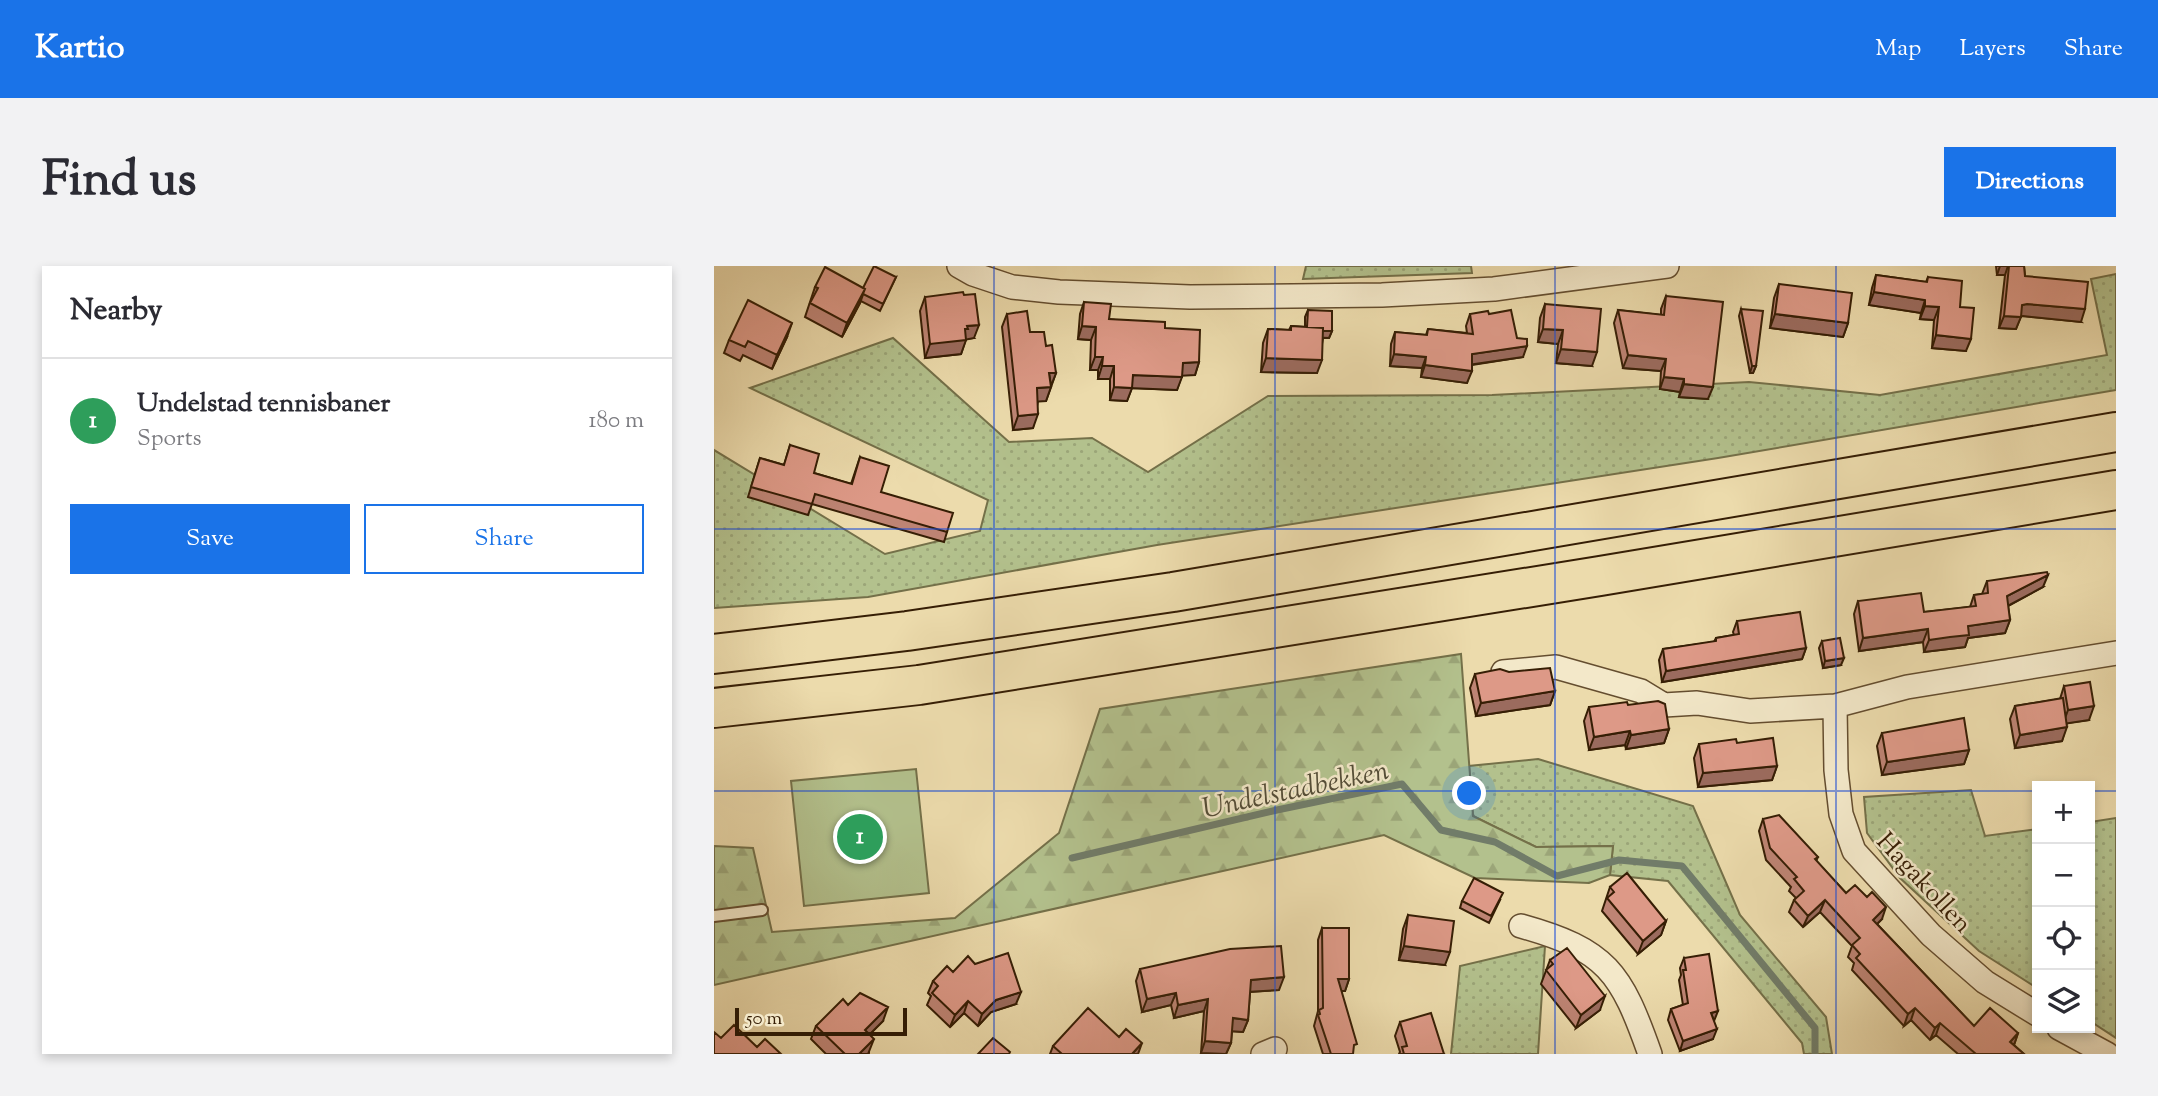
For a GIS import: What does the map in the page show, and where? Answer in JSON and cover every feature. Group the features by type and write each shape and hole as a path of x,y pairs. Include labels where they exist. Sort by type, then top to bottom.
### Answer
{"highway":[{"path":"714,654 907,631 1173,592 2116,432"},
{"path":"714,708 919,685 2116,490"}],"street":[{"path":"959,266 973,274 1012,287 1190,298 1382,295 1494,289 1667,266"},
{"path":"1503,672 1556,667 1641,691 1664,705 1697,703 1750,711 1835,706 1907,687 2116,653"},
{"name":"Hagakollen","path":"1835,706 1836,770 1841,814 1854,850 1931,935 1985,982 2032,1011"},
{"path":"1521,926 1550,934 1594,954 1611,971 1630,999 1650,1054"},
{"path":"2068,1033 2107,1054"}],"lane":[{"path":"714,916 762,910"}],"green space":[{"path":"1306,266 1471,266 1472,273 1303,279"},
{"path":"2116,274 2116,390 1718,458 1157,545 868,597 714,608 714,450 885,554 980,531 988,500 750,388 893,338 1009,442 1092,438 1148,472 1268,396 1492,395 1749,382 1880,395 2107,355 2091,279"},
{"path":"1461,654 1473,816 1536,847 1613,846 1610,875 1589,883 1475,878 1384,835 714,985 714,846 753,848 772,932 955,918 1059,833 1100,709"},
{"path":"1538,759 1693,806 1740,915 1826,1017 1832,1054 1804,1054 1802,1043 1668,881 1610,875 1613,846 1536,847 1473,816 1469,766"},
{"path":"916,769 929,893 804,906 791,781"},
{"path":"1971,790 1985,836 2032,830 2032,985 1979,951 1900,878 1867,833 1864,797"},
{"path":"2116,818 2116,1038 2095,1024 2095,821"},
{"path":"1545,946 1538,1054 1451,1054 1460,966"}],"building":[{"path":"874,266 896,277 883,304 863,294 863,288"},
{"path":"2009,266 2024,266 2025,276 2088,282 2085,309 2027,304 2022,305 2021,317 2004,316"},
{"path":"825,267 865,289 847,323 810,303"},
{"path":"1876,275 1927,282 1928,277 1962,281 1960,307 1974,308 1971,339 1936,335 1939,307 1925,306 1925,300 1874,292"},
{"path":"1779,284 1852,293 1848,323 1775,314"},
{"path":"963,292 964,295 975,294 979,325 967,326 966,340 930,344 925,297"},
{"path":"1666,296 1723,302 1713,387 1684,384 1684,379 1664,377 1666,359 1628,355 1618,310 1664,315"},
{"path":"748,300 792,323 777,355 748,341 745,347 729,340"},
{"path":"1084,302 1111,304 1109,319 1165,322 1165,328 1200,330 1199,362 1183,363 1182,377 1133,375 1132,388 1114,387 1114,366 1102,366 1103,357 1095,357 1096,327 1082,326"},
{"path":"1545,304 1601,309 1597,352 1561,349 1563,330 1543,329"},
{"path":"1741,309 1763,311 1756,366 1752,366"},
{"path":"1308,310 1332,311 1332,331 1307,327"},
{"path":"1511,310 1517,338 1527,339 1527,346 1472,354 1472,371 1425,365 1426,357 1394,354 1395,332 1427,335 1428,329 1473,334 1470,314"},
{"path":"1027,311 1030,332 1044,332 1046,346 1052,345 1056,373 1049,373 1051,387 1037,388 1038,414 1018,416 1007,314"},
{"path":"1291,326 1323,328 1322,360 1266,358 1268,329 1291,330"},
{"path":"790,445 819,454 814,473 852,484 860,457 889,466 881,492 953,513 947,532 815,494 812,504 751,487 760,458 784,465"},
{"path":"2047,572 2048,575 2007,596 2010,620 1968,626 1969,635 1929,640 1928,629 1863,638 1858,601 1921,593 1924,612 1976,606 1974,595 1988,593 1987,581"},
{"path":"1800,612 1806,648 1666,671 1663,649 1716,641 1716,638 1739,634 1737,621"},
{"path":"1840,638 1844,658 1825,661 1822,641"},
{"path":"1550,668 1555,691 1481,703 1475,674 1500,669 1509,672"},
{"path":"2090,682 2094,706 2068,710 2064,686"},
{"path":"2063,698 2067,727 2020,735 2015,706"},
{"path":"1658,701 1665,704 1669,729 1631,735 1630,731 1594,737 1589,707"},
{"path":"1964,718 1969,750 1887,762 1882,733"},
{"path":"1773,738 1777,766 1703,773 1699,744"},
{"path":"1779,815 1818,857 1815,859 1846,893 1855,885 1867,897 1872,892 1886,907 1873,920 1974,1026 1990,1008 2018,1033 2010,1042 2024,1054 1976,1054 1940,1023 1935,1028 1915,1008 1908,1014 1856,958 1860,954 1852,945 1860,938 1825,900 1808,916 1794,900 1804,891 1794,879 1797,877 1770,848 1763,819"},
{"path":"1627,873 1666,921 1643,941 1607,898 1614,892 1610,887"},
{"path":"1474,878 1503,893 1491,916 1462,901"},
{"path":"1408,915 1454,921 1450,952 1404,946"},
{"path":"1322,928 1349,928 1349,979 1338,979 1357,1044 1354,1045 1353,1054 1331,1054 1318,1015 1323,1008"},
{"path":"1281,946 1284,977 1251,980 1248,1020 1233,1018 1231,1043 1205,1041 1208,999 1178,1005 1176,993 1147,999 1140,969 1230,949"},
{"path":"1567,948 1605,996 1581,1015 1546,970 1553,964 1550,960"},
{"path":"1008,953 1021,992 996,1000 982,1014 968,1001 955,1015 932,993 938,986 933,981 947,966 953,972 968,956 975,964"},
{"path":"1709,954 1718,1011 1711,1013 1717,1029 1683,1041 1671,1009 1688,1003 1684,958"},
{"path":"860,993 888,1007 865,1030 874,1039 859,1054 845,1054 816,1026 843,999 848,1005"},
{"path":"1088,1008 1119,1037 1126,1029 1142,1043 1132,1054 1062,1054 1053,1046"},
{"path":"1431,1013 1444,1054 1404,1054 1402,1047 1407,1046 1400,1022"},
{"path":"734,1025 757,1047 765,1039 781,1054 714,1054 714,1032 721,1038"},
{"path":"993,1038 1010,1052 1009,1054 978,1054"}],"waterway":[{"name":"Undelstadbekken","path":"1072,858 1402,784 1441,830 1495,842 1557,876 1619,860 1682,866 1815,1028 1815,1054"}],"place":[{"name":"Undelstad tennisbaner","path":"860,837"}]}
